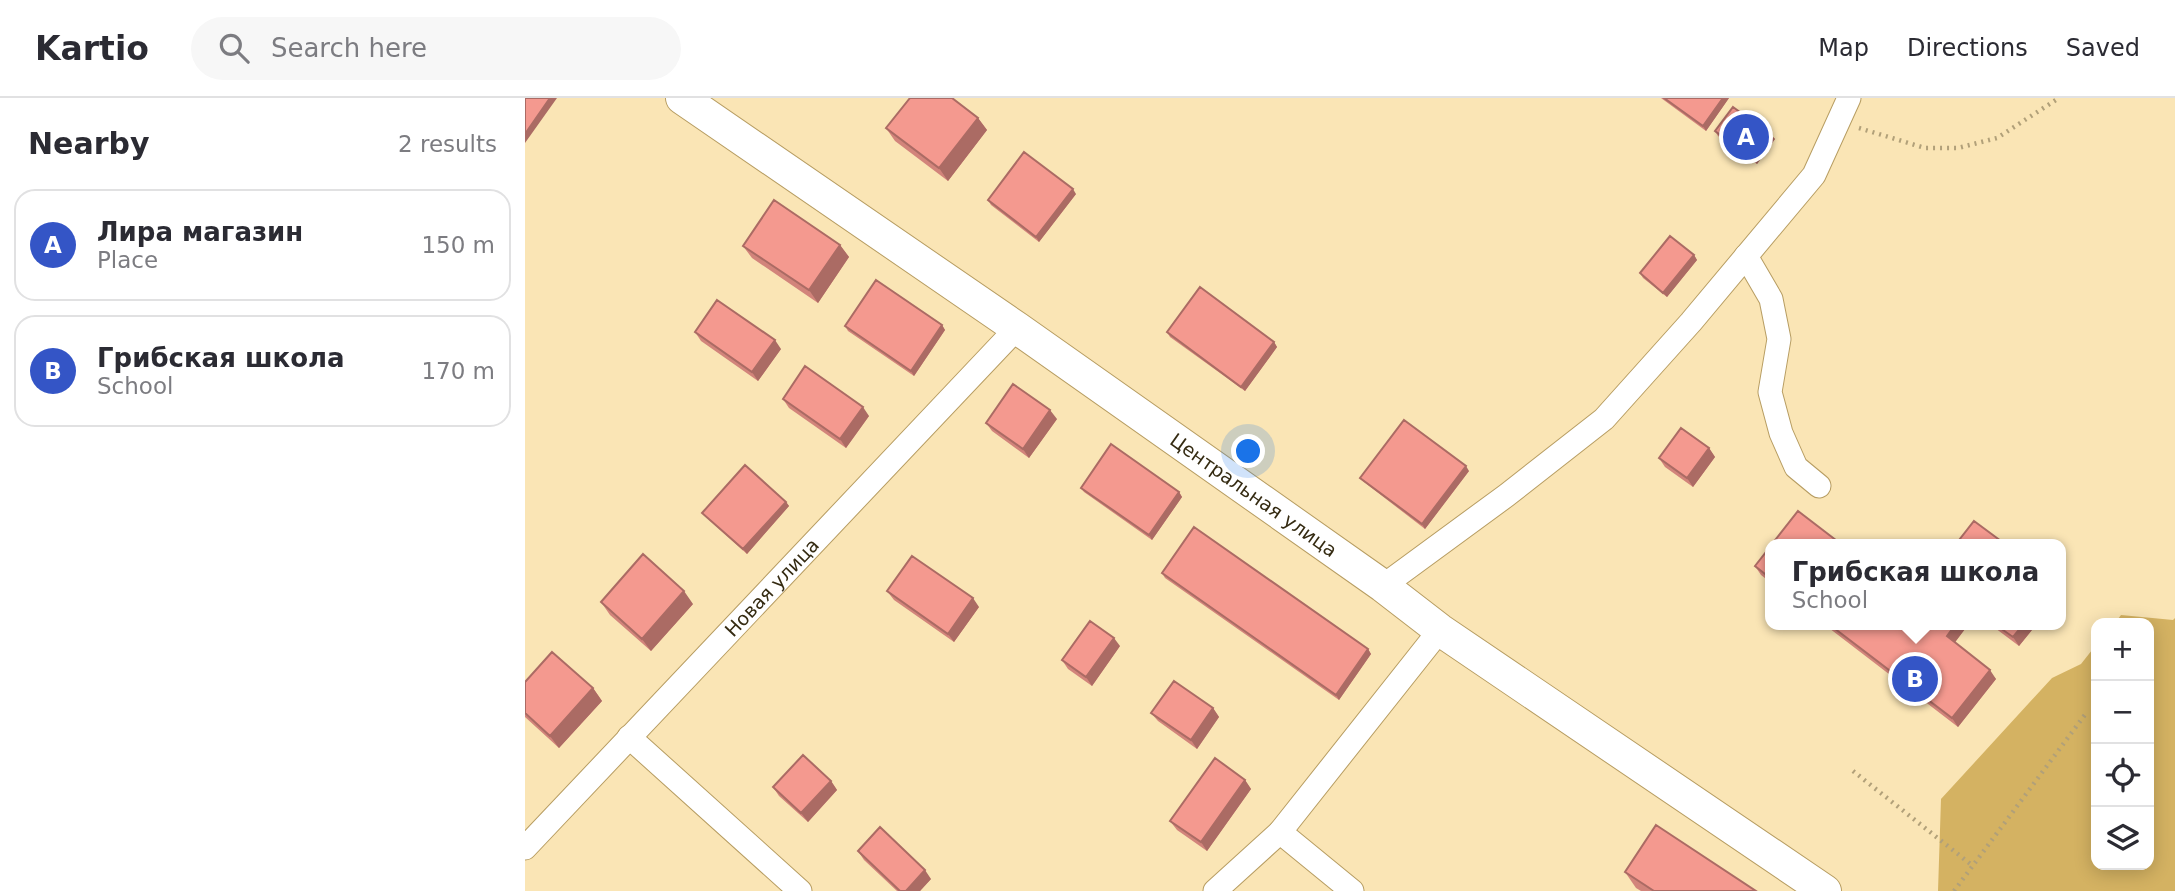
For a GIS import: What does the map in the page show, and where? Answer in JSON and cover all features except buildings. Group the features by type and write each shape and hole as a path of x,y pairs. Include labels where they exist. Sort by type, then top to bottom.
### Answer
{"street":[{"name":"Центральная улица","path":"682,98 1017,328 1383,586 1440,630 1825,891"},
{"path":"1383,586 1507,495 1604,419 1814,175 1849,98"},
{"path":"1746,256 1771,299 1779,340 1770,392 1781,433 1796,467 1819,486"},
{"name":"Новая улица","path":"525,848 1017,328"},
{"path":"1215,891 1279,832 1440,630"},
{"path":"629,737 800,891"},
{"path":"1279,832 1352,891"}],"path":[{"path":"1839,121 1925,148 1958,148 1997,138 2059,98"},
{"path":"1954,891 2087,712"},
{"path":"1853,771 1973,866"}],"shaded area":[{"path":"2121,615 2152,618 2119,618"},
{"path":"2154,618 2175,618 2175,891 1938,891 1941,799 2052,678 2081,664 2091,651 2091,870 2154,870"}],"place":[{"name":"Лира магазин","path":"1746,137"},
{"name":"Грибская школа","path":"1915,679"}]}
